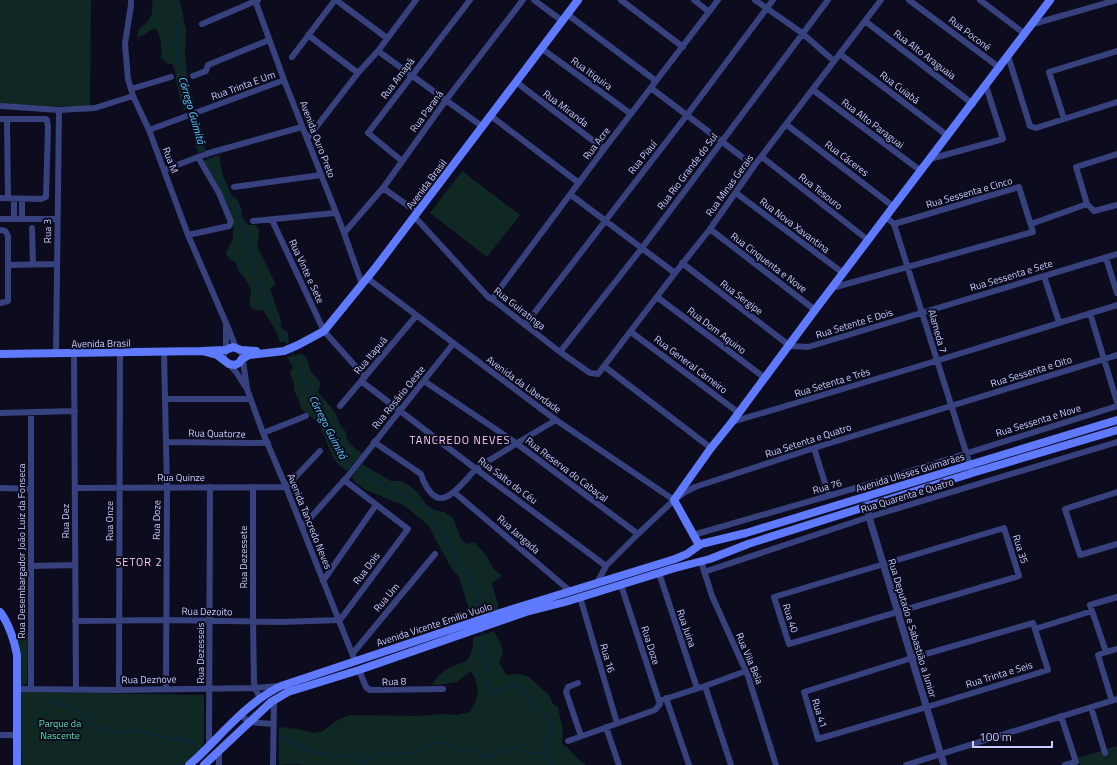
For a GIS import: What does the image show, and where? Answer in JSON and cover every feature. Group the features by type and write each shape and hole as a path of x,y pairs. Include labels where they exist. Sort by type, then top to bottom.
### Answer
{"main road":[{"name":"Avenida Brasil","path":"202,351 217,355 227,363 235,365 242,359 253,354 284,351 324,331 416,214 578,0"},
{"path":"701,561 697,554 697,547 693,534 674,500 711,448 790,346 843,273 973,104 1050,0"},
{"name":"Avenida Brasil","path":"0,354 202,351 226,350 233,347 269,352"},
{"name":"Avenida Ulisses Guimarães","path":"709,542 746,533 1117,420"},
{"name":"Avenida Ulisses Guimarães","path":"713,558 748,544 867,506 1117,430"},
{"path":"709,542 714,549 713,558"},
{"name":"Avenida Vicente Emilio Vuolo","path":"189,765 241,715 260,698 272,690 354,657 466,628 570,591 676,559 709,542"},
{"name":"Avenida Vicente Emilio Vuolo","path":"491,620 580,597 713,558"},
{"path":"0,612 10,630 17,654 17,765"},
{"name":"Avenida Vicente Emilio Vuolo","path":"204,765 274,700 288,692 358,670 466,628"}],"street":[{"name":"Rua M","path":"131,0 125,44 128,80 132,96 149,130 188,235 235,345 239,349"},
{"path":"202,24 256,0"},
{"name":"Avenida Ouro Preto","path":"256,0 284,80 364,281"},
{"path":"292,57 335,0 387,38"},
{"name":"Rua Amapá","path":"402,161 368,133 470,0"},
{"name":"Rua Paraná","path":"344,233 383,188 446,100 523,0"},
{"path":"534,0 564,17 656,82"},
{"path":"621,0 683,47"},
{"path":"694,0 709,12"},
{"name":"Rua Acre","path":"492,299 718,0"},
{"path":"755,0 802,33 834,61"},
{"name":"Rua Piauí","path":"526,325 773,0"},
{"name":"Rua Rio Grande do Sul","path":"560,352 642,248 828,0"},
{"name":"Rua Minas Gerais","path":"590,373 598,374 604,367 710,229 754,166 787,125 881,0"},
{"name":"Rua Poconé","path":"909,0 1000,68"},
{"path":"980,0 1025,34"},
{"path":"1033,24 1117,0"},
{"path":"307,139 358,73 378,51 413,1"},
{"name":"Rua Alto Araguaia","path":"865,21 973,104"},
{"path":"308,35 358,73"},
{"path":"193,76 206,71 208,65 269,40"},
{"name":"Rua Itiquira","path":"541,48 631,114"},
{"path":"378,51 483,126"},
{"path":"1064,119 1049,72 1117,51"},
{"name":"Rua Cuiabá","path":"840,54 948,136"},
{"path":"1008,56 1030,126 1036,128 1117,102"},
{"path":"131,89 171,77"},
{"name":"Rua Trinta E Um","path":"149,130 284,80"},
{"name":"Rua Miranda","path":"516,82 604,149"},
{"path":"930,159 1003,139 986,86"},
{"path":"651,88 754,166"},
{"name":"Rua Alto Paraguai","path":"813,90 921,171"},
{"path":"0,106 58,110 95,108 132,96"},
{"name":"Rua 3","path":"56,353 58,110"},
{"path":"491,116 579,183"},
{"path":"0,198 11,198 22,199 41,199 46,197 46,119 3,119 11,198 14,219"},
{"name":"Rua Cáceres","path":"787,125 894,207"},
{"path":"164,170 209,153 302,126"},
{"path":"1117,154 1076,167 1087,204 1094,212 1117,205"},
{"path":"188,235 229,226 231,222 219,193 200,157"},
{"name":"Rua Tesouro","path":"762,157 868,240"},
{"path":"234,187 321,175"},
{"name":"Rua Sessenta e Cinco","path":"894,224 1019,187 1031,224"},
{"name":"Rua Guiratinga","path":"383,188 416,214 489,298 590,373"},
{"name":"Rua Nova Xavantina","path":"736,193 843,273"},
{"path":"571,195 675,273"},
{"path":"22,199 22,219"},
{"path":"832,288 1033,232 1031,224 1087,204"},
{"path":"253,221 336,213"},
{"path":"886,217 894,224"},
{"path":"0,219 57,219"},
{"name":"Rua Vinte e Sete","path":"272,220 324,331"},
{"name":"Alameda 7","path":"894,224 972,473"},
{"path":"32,228 33,264"},
{"name":"Rua Cinquenta e Nove","path":"710,229 816,310"},
{"path":"0,230 4,230 8,236 9,264 8,301 0,303"},
{"name":"Rua Sessenta e Sete","path":"923,313 1117,254"},
{"path":"1106,258 1117,293"},
{"path":"9,264 57,264"},
{"name":"Rua Sergipe","path":"682,264 790,346"},
{"path":"1044,276 1059,322"},
{"name":"Avenida da Liberdade","path":"364,281 416,316 556,420 674,500"},
{"name":"Rua Dom Aquino","path":"657,297 765,378"},
{"path":"936,361 1117,305"},
{"name":"Rua Setente E Dois","path":"790,346 808,347 923,313"},
{"path":"1090,313 1117,402"},
{"name":"Rua Itapuã","path":"340,406 416,316"},
{"path":"226,323 226,350 224,357 247,389"},
{"name":"Rua Salto do Céu","path":"324,331 363,379 400,411 606,566"},
{"name":"Rua General Carneiro","path":"631,332 739,413"},
{"name":"Rua Rosário Oeste","path":"346,478 453,344"},
{"path":"239,349 242,354 247,389"},
{"name":"Rua Onze","path":"119,690 120,352"},
{"name":"Rua Doze","path":"164,352 167,487 165,620 166,689"},
{"name":"Rua Dez","path":"74,353 76,690"},
{"name":"Rua Sessenta e Oito","path":"951,406 1117,355"},
{"name":"Rua Setenta e Três","path":"732,422 936,361"},
{"path":"604,367 711,448"},
{"name":"Rua Reserva do Cabaçal","path":"424,380 516,443 638,534"},
{"name":"Avenida Tancredo Neves","path":"247,389 263,434 286,487 354,657"},
{"path":"166,399 250,399"},
{"name":"Rua Setenta e Quatro","path":"597,583 606,566 638,534 674,500 695,487 814,448 951,406"},
{"name":"Rua Sessenta e Nove","path":"966,453 1117,406"},
{"path":"0,413 75,411"},
{"name":"Rua Desembargador João Luiz da Fonseca","path":"31,413 31,688"},
{"path":"263,434 306,416"},
{"path":"374,442 421,474 423,481 432,494 439,498 448,497 476,469 516,443 556,420"},
{"name":"Rua Quatorze","path":"166,442 268,443"},
{"name":"Rua Quarenta e Quatro","path":"704,572 869,517 1117,442"},
{"path":"814,448 829,496"},
{"path":"286,487 320,451"},
{"name":"Rua 76","path":"693,534 829,496 966,453"},
{"path":"302,528 346,478 376,505 323,581"},
{"path":"866,484 866,497"},
{"name":"Rua Dezesseis","path":"209,747 210,487"},
{"name":"Rua Dezessete","path":"253,487 253,621 255,688 260,698"},
{"name":"Rua Quinze","path":"76,488 286,487"},
{"path":"0,488 30,489"},
{"name":"Rua Jangada","path":"454,492 570,591"},
{"path":"1117,492 1065,509 1080,555 1117,544"},
{"name":"Rua Deputado e Sabastião a Junior","path":"866,497 869,517 944,765"},
{"name":"Rua Dois","path":"340,620 408,529 376,505"},
{"name":"Rua 35","path":"883,565 1004,528 1019,576 898,612"},
{"name":"Rua Um","path":"354,657 435,554"},
{"name":"Rua Vila Bela","path":"701,561 712,596 746,671 776,765"},
{"path":"32,566 75,565"},
{"name":"Rua 40","path":"883,565 774,597 789,644 898,612"},
{"name":"Rua Juina","path":"659,573 697,688"},
{"name":"Rua Doze","path":"621,585 659,701"},
{"name":"Rua 16","path":"580,597 617,723"},
{"path":"1106,652 1090,605 1117,597"},
{"path":"912,658 1033,623 1035,629 1092,611"},
{"name":"Rua Dezoito","path":"75,621 340,620"},
{"name":"Rua Trinta e Seis","path":"927,708 1048,670 1035,629"},
{"path":"906,765 1115,700 1098,655 1117,649"},
{"name":"Rua 41","path":"912,658 804,692 816,733 818,739 927,708"},
{"name":"Rua 8","path":"358,670 366,687 370,690 443,689"},
{"path":"568,741 655,710 660,704 659,701 666,698 746,671"},
{"path":"578,683 568,687 566,692 581,736"},
{"name":"Rua Deznove","path":"17,689 119,690 255,688 282,686"},
{"path":"705,686 731,765"},
{"path":"666,698 689,765"},
{"path":"273,765 274,700"},
{"path":"1091,707 1105,753"},
{"path":"241,715 249,722 273,724"},
{"path":"1061,716 1076,762 1065,765"},
{"path":"606,727 619,765"},
{"path":"0,736 17,735"},
{"path":"219,751 219,765"}],"green space":[{"path":"0,0 91,0 90,107 0,105"},
{"path":"152,0 180,0 186,31 185,53 187,75 195,108 184,110 176,82 174,67 172,64 168,64 161,58 161,42 156,28 137,37 139,29 146,23 152,14"},
{"path":"196,118 202,142 206,150 199,153 196,148 190,120"},
{"path":"219,155 222,173 232,196 237,199 245,222 249,225 256,225 259,229 257,246 276,285 270,288 282,324 280,326 288,333 289,342 280,342 276,331 263,310 256,310 250,307 250,287 238,270 235,262 229,259 226,253 233,238 231,217 224,197 214,177 203,161"},
{"path":"462,171 520,215 487,257 430,213"},
{"path":"301,354 306,357 311,372 321,383 318,392 335,412 340,425 346,432 349,442 353,447 362,453 347,471 339,465 332,456 321,428 315,420 302,410 294,391 294,383 290,373 293,367 287,357"},
{"path":"362,464 391,481 401,481 410,486 417,492 427,505 435,510 444,512 453,518 461,539 466,544 474,542 486,555 493,568 502,576 492,583 499,609 472,619 459,577 452,569 428,525 405,506 364,489 356,483 352,477"},
{"path":"494,631 503,653 499,662 506,675 520,674 529,677 549,695 553,704 558,707 563,731 562,744 586,765 279,765 279,727 298,729 314,733 323,731 336,721 350,715 418,716 442,714 456,715 470,712 478,692 476,682 471,671 457,682 432,686 438,676 467,660 472,651 473,638"},
{"path":"28,633 27,683 23,686 19,684 14,636"},
{"name":"Parque da Nascente","path":"19,693 204,695 204,741 201,750 183,765 22,765"},
{"path":"1117,746 1117,765 1080,765 1078,758"}],"waterway":[{"name":"Córrego Guimitá","path":"177,0 179,5 176,47 191,112"},
{"name":"Córrego Guimitá","path":"192,116 198,141 206,153"},
{"name":"Córrego Guimitá","path":"207,156 238,209 242,229 255,256 255,274 288,345"},
{"name":"Córrego Guimitá","path":"291,351 343,461 354,467"},
{"name":"Córrego Guimitá","path":"357,469 426,508 480,593 479,617"},
{"name":"Córrego Guimitá","path":"481,630 484,643 485,681 493,693 517,683 552,724 545,749 553,765"},
{"path":"45,700 86,713 89,715 92,725 118,733 137,730 162,736 170,741 177,738 193,742"},
{"path":"279,736 316,753 325,752 332,758 353,755 361,763 378,755 410,753 438,743 448,743 463,750 473,750 484,758 517,747 528,754 546,752"}],"district":[{"name":"TANCREDO NEVES","path":"460,440"},
{"name":"SETOR 2","path":"139,562"}]}
